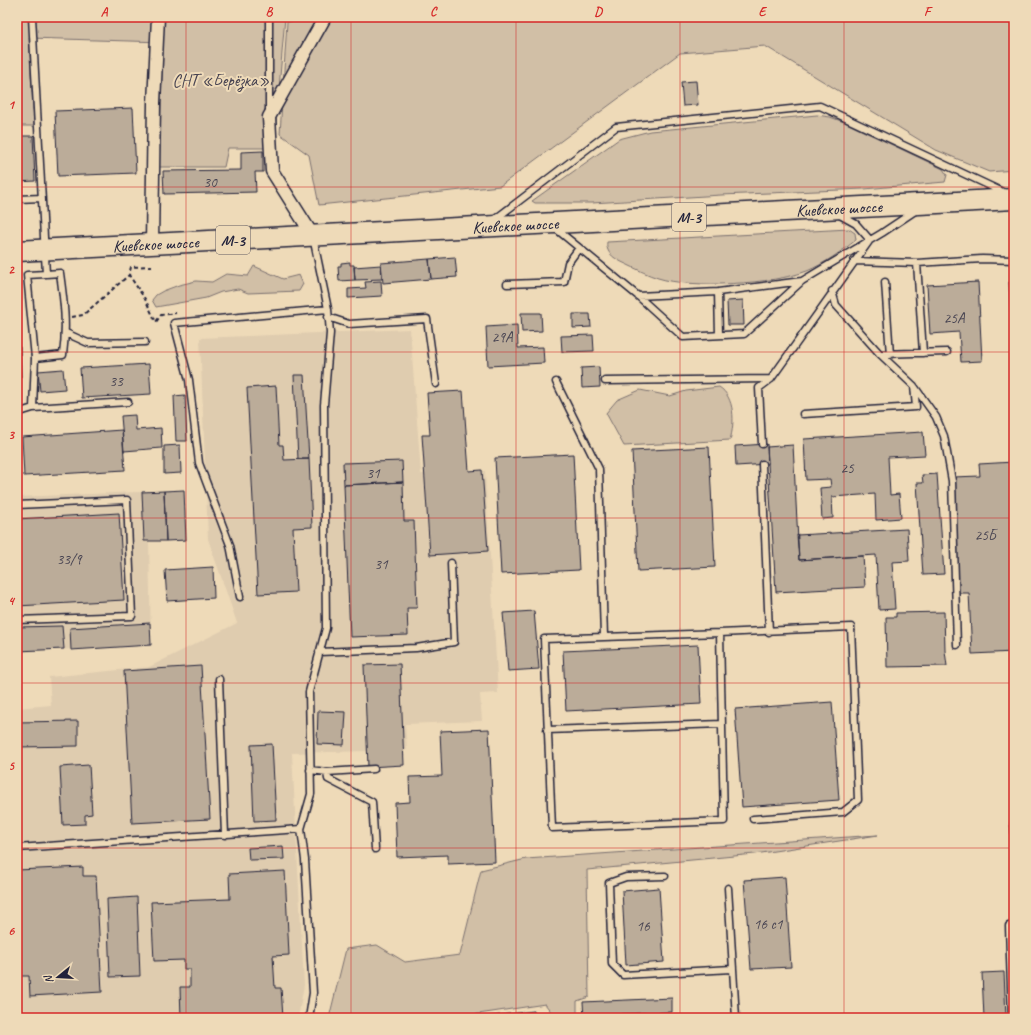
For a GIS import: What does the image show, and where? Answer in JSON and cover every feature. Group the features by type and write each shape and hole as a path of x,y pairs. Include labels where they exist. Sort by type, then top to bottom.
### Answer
{"highway":[{"name":"Киевское шоссе","path":"17,251 551,224 1014,198"}],"street":[{"path":"152,244 154,103 158,17"},
{"path":"313,236 272,171 269,117 325,17"}],"lane":[{"path":"32,17 46,274"},
{"path":"269,17 269,117"},
{"path":"485,227 616,128 820,106 1014,198"},
{"path":"17,199 42,198"},
{"path":"551,224 638,296 683,337 744,334 802,281 870,240 924,204"},
{"path":"828,209 856,224 870,240"},
{"path":"309,1018 313,994 305,860 301,829 311,794 309,692 326,628 324,405 330,333 328,309 313,236"},
{"path":"762,444 759,388 771,379 832,291 870,240"},
{"path":"507,284 564,282 568,263 579,248"},
{"path":"854,261 917,263 982,259 1014,260"},
{"path":"917,263 923,353"},
{"path":"33,408 35,358 27,275 60,273 66,318 66,333 63,355 35,358"},
{"path":"638,296 718,292 802,281"},
{"path":"885,282 890,355"},
{"path":"832,291 836,305 880,354 914,386 936,417 944,436 952,481 957,645"},
{"path":"718,292 719,335"},
{"path":"240,597 230,545 199,463 189,380 174,323 328,309"},
{"path":"328,318 349,324 427,319 436,384"},
{"path":"66,333 88,343 145,342"},
{"path":"880,354 890,355 947,352"},
{"path":"605,381 771,379"},
{"path":"556,382 599,469 604,637"},
{"path":"803,414 916,407 914,386"},
{"path":"17,413 33,408 128,402"},
{"path":"762,464 769,632"},
{"path":"17,505 127,500 132,616 17,620"},
{"path":"319,652 416,648 454,642 451,563"},
{"path":"720,633 724,821 552,828 544,639 720,633 769,632 851,626 858,800 843,812 753,819"},
{"path":"219,679 224,835"},
{"path":"548,730 722,724"},
{"path":"310,770 327,772 374,770"},
{"path":"327,772 328,779 372,802 375,849"},
{"path":"17,848 301,829"},
{"path":"665,876 626,877 609,883 612,964 623,974 732,969"},
{"path":"728,888 736,1018"},
{"path":"1012,1018 1008,942 1009,926 1014,925"}],"path":[{"path":"66,318 83,315 129,275 131,267 152,266"},
{"path":"129,275 145,299 156,322 161,314 183,313"}],"shaded area":[{"path":"410,329 421,474 485,471 498,693 480,694 482,721 405,724 407,750 292,753 304,985 298,1018 17,1018 17,708 51,705 49,677 149,667 237,623 208,539 200,338"},
{"path":"164,491 166,541 149,541 151,645 17,652 17,497"}],"green space":[{"name":"СНТ «Берёзка»","path":"17,17 285,17 274,148 228,148 224,167 159,167 163,42 29,38 34,126 17,126"},
{"path":"322,17 1014,17 1014,170 989,172 936,150 765,46 680,53 500,186 319,205 309,155 280,134 287,22"},
{"path":"817,115 830,117 844,122 943,169 947,175 945,182 864,189 721,195 592,203 535,203 532,201 619,139 650,131"},
{"path":"849,229 855,233 856,240 820,265 807,271 775,279 733,284 691,283 658,278 618,260 608,251 607,247 607,242"},
{"path":"254,266 283,279 299,275 303,284 299,291 248,293 238,289 221,292 206,298 156,307 152,300 156,295 163,291 179,285 196,281 212,282 226,274 248,276"},
{"path":"719,387 724,391 731,404 733,426 730,440 624,446 606,413 617,400 640,390 670,396 686,391"},
{"path":"878,835 755,854 587,870 589,997 577,1001 577,1018 556,1018 545,1004 452,1018 329,1018 346,949 377,945 405,962 460,955 481,870 526,859"}],"building":[{"path":"696,81 698,105 683,106 681,82"},
{"path":"133,108 136,173 58,176 55,111"},
{"path":"17,136 33,136 35,181 17,182"},
{"path":"263,151 263,172 255,172 256,192 164,194 163,171 241,170 241,152"},
{"path":"455,257 457,277 431,279 429,259"},
{"path":"429,259 431,279 383,283 381,263"},
{"path":"350,262 350,265 354,265 355,280 339,281 338,266 341,266 341,263"},
{"path":"381,265 382,279 355,280 354,267"},
{"path":"381,281 382,296 348,298 348,289 366,288 365,282"},
{"path":"978,282 982,361 961,362 959,332 930,334 927,285"},
{"path":"1009,282 1014,282 1014,343 1012,343"},
{"path":"743,300 744,325 728,325 727,301"},
{"path":"521,313 541,313 542,331 522,332"},
{"path":"573,314 590,314 591,327 573,328"},
{"path":"517,325 518,348 543,347 544,363 488,366 486,327"},
{"path":"593,335 594,351 562,352 561,336"},
{"path":"17,347 20,347 21,377 17,377"},
{"path":"149,364 151,394 82,398 80,368"},
{"path":"599,367 600,387 582,388 581,368"},
{"path":"63,369 65,389 40,391 38,371"},
{"path":"294,375 304,375 309,459 298,459"},
{"path":"276,386 279,445 283,445 284,460 309,459 312,527 293,528 296,592 258,594 247,388"},
{"path":"463,391 469,471 482,470 488,551 430,555 422,435 430,435 427,393"},
{"path":"185,395 187,441 176,441 174,396"},
{"path":"135,415 136,430 161,428 162,448 124,451 121,416"},
{"path":"122,430 125,470 24,476 22,437"},
{"path":"923,432 925,455 888,457 890,495 899,494 901,518 876,520 875,494 832,497 833,518 822,519 820,488 831,487 830,479 806,480 804,439"},
{"path":"767,444 768,464 736,466 735,446"},
{"path":"180,445 181,473 164,474 164,446"},
{"path":"793,445 799,560 863,556 865,587 776,592 767,447"},
{"path":"709,447 715,567 638,571 632,451"},
{"path":"573,454 579,570 501,574 495,458"},
{"path":"402,461 403,482 344,485 343,463"},
{"path":"1014,462 1014,652 972,654 969,593 959,593 953,477 980,476 979,464"},
{"path":"937,474 944,574 923,575 917,483 923,483 922,475"},
{"path":"403,482 404,521 414,521 417,608 407,608 408,635 350,637 344,485"},
{"path":"184,490 186,540 166,541 164,491"},
{"path":"164,491 166,541 144,541 142,492"},
{"path":"119,513 124,600 17,606 17,519"},
{"path":"907,529 909,561 892,562 895,609 879,610 876,555 799,560 797,535"},
{"path":"213,567 214,598 167,601 165,570"},
{"path":"534,611 539,669 508,671 503,613"},
{"path":"944,612 947,666 887,667 886,617 896,617 896,613"},
{"path":"150,623 151,645 71,650 70,628"},
{"path":"62,626 64,649 17,651 17,627"},
{"path":"698,645 701,704 566,711 563,651"},
{"path":"400,664 404,765 368,767 364,665"},
{"path":"201,666 210,819 132,823 124,671"},
{"path":"832,702 839,800 742,807 735,709"},
{"path":"318,711 346,712 344,745 317,744"},
{"path":"78,721 78,746 17,747 17,722"},
{"path":"489,729 495,862 448,864 448,855 397,857 395,803 410,802 409,777 442,776 440,731"},
{"path":"272,744 276,820 254,821 251,745"},
{"path":"89,765 92,814 85,815 85,824 63,825 60,767"},
{"path":"1010,822 1014,822 1014,845 1012,845"},
{"path":"283,846 284,859 249,860 248,848"},
{"path":"83,867 83,876 96,876 102,992 30,996 29,976 17,976 17,870"},
{"path":"285,871 289,955 273,956 275,988 281,988 283,1018 181,1018 180,987 190,987 190,969 184,969 184,960 154,961 151,902 230,899 229,874"},
{"path":"785,877 791,967 751,969 744,880"},
{"path":"659,888 664,962 626,965 622,891"},
{"path":"137,897 140,976 110,977 107,899"},
{"path":"1004,972 1006,1018 984,1018 982,973"},
{"path":"672,998 672,1012 622,1014 622,1018 584,1018 583,1002"},
{"path":"534,1011 535,1018 475,1018"}]}
